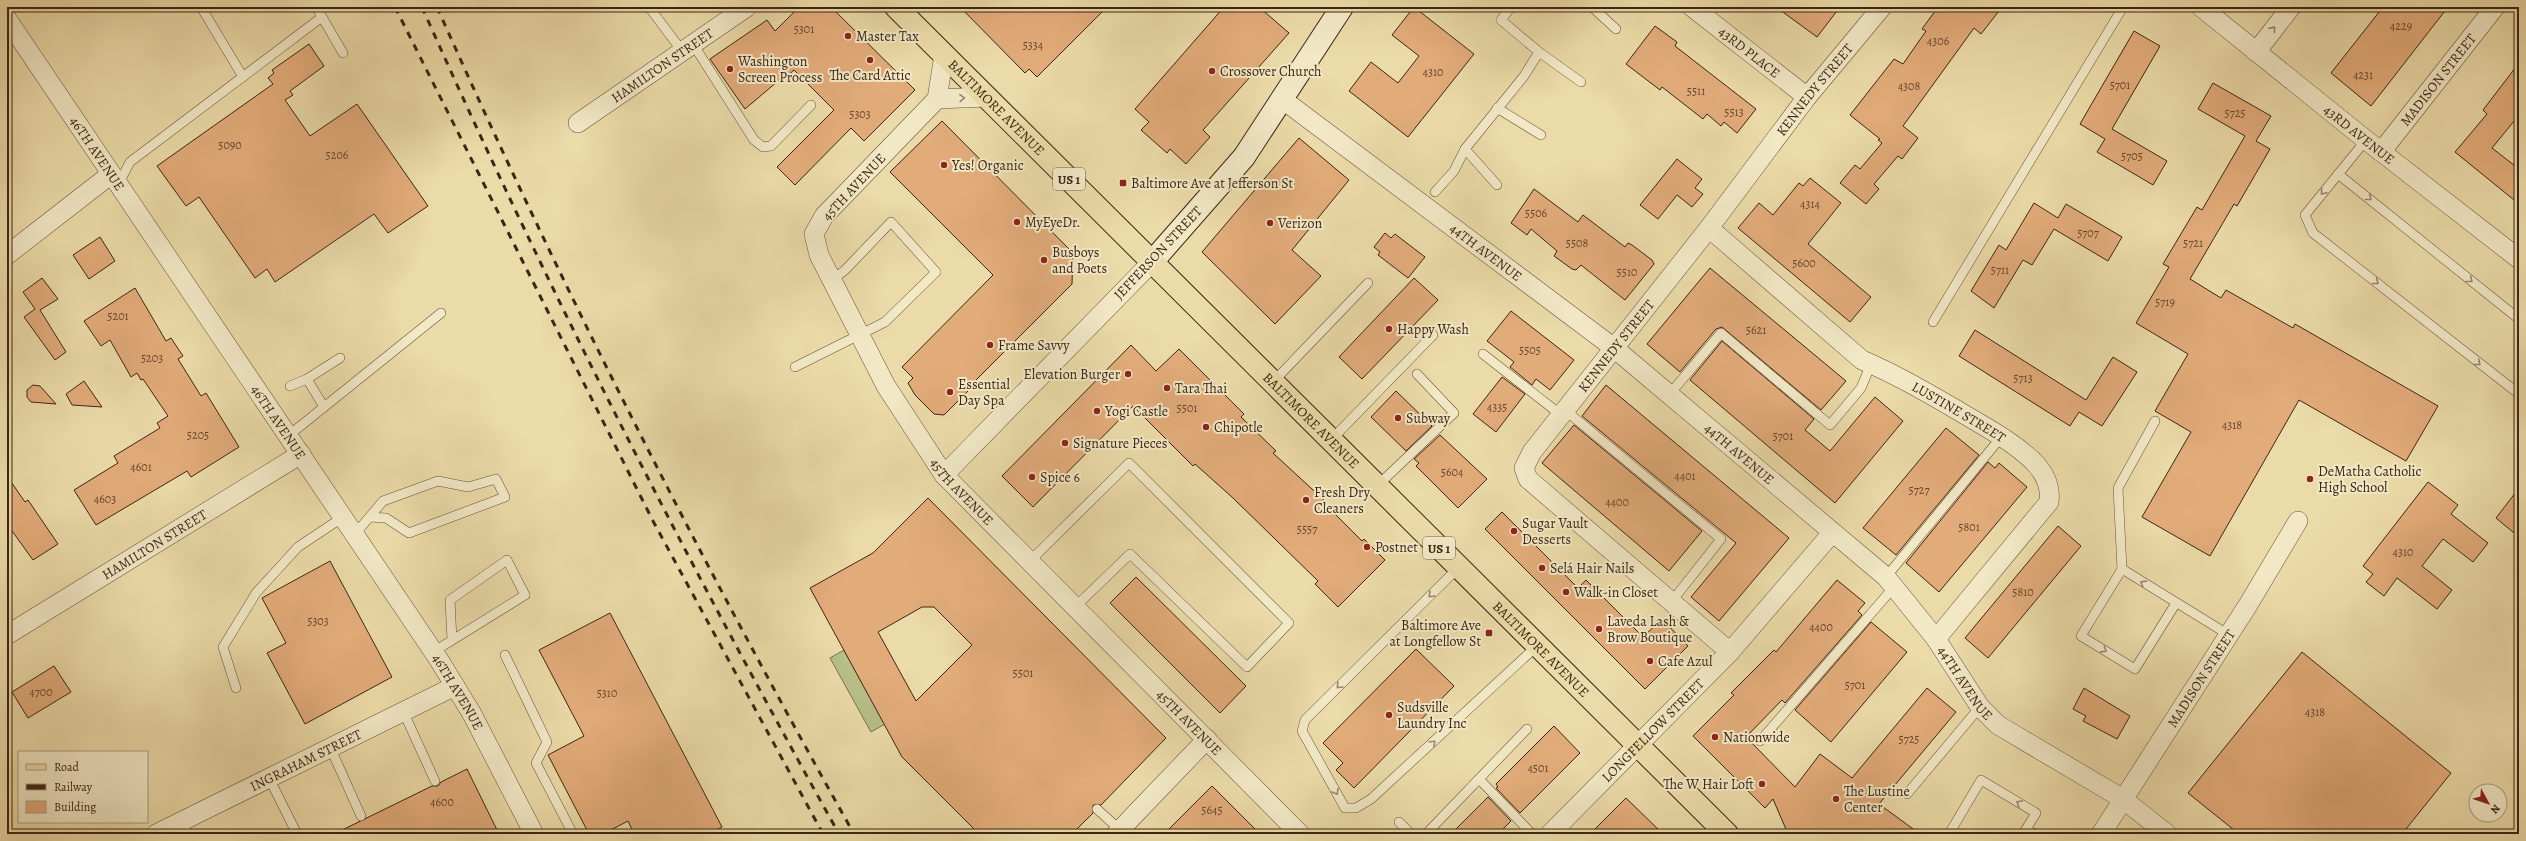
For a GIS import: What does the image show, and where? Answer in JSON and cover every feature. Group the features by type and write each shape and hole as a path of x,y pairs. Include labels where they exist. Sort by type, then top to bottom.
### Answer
{"main road":[{"name":"BALTIMORE AVENUE","path":"896,7 1727,834"}],"street":[{"name":"HAMILTON STREET","path":"578,123 747,7"},
{"name":"JEFFERSON STREET","path":"944,475 1152,262 1244,157 1342,7"},
{"name":"43RD PLACE","path":"1692,7 1807,97"},
{"name":"KENNEDY STREET","path":"1730,652 1528,479 1524,468 1532,452 1709,228 1807,97 1882,7"},
{"name":"43RD AVENUE","path":"2201,7 2381,152 2519,259"},
{"path":"2256,52 2291,7"},
{"name":"MADISON STREET","path":"2381,152 2495,7"},
{"name":"46TH AVENUE","path":"7,19 433,652 472,714 534,834"},
{"path":"944,55 937,99 986,97"},
{"name":"45TH AVENUE","path":"937,99 824,216 814,234 819,256 886,386 944,475 1076,606 1300,834"},
{"name":"44TH AVENUE","path":"1282,99 1614,348 1890,582 1936,639 1980,707 1998,725 2123,799 2167,834"},
{"path":"7,255 114,180"},
{"name":"LUSTINE STREET","path":"1709,228 1862,360 1893,373 2002,436 2034,462 2047,480 2050,492 2048,502 1936,639"},
{"name":"HAMILTON STREET","path":"10,627 301,454"},
{"name":"MADISON STREET","path":"2101,834 2229,636 2298,521"},
{"name":"LONGFELLOW STREET","path":"1550,834 1639,746 1730,652 1832,534"},
{"name":"INGRAHAM STREET","path":"156,834 185,827 269,778 454,686"},
{"path":"1118,832 1207,739"}],"lane":[{"path":"201,7 243,77"},
{"path":"316,7 343,53"},
{"path":"649,7 687,48 754,140 763,147 771,146 811,105"},
{"path":"1511,7 1501,20 1539,52 1581,82"},
{"path":"1592,7 1616,29"},
{"path":"1933,322 2123,7"},
{"path":"114,180 130,162 322,17"},
{"path":"1435,192 1454,171 1465,149 1524,76 1539,52"},
{"path":"1497,108 1541,135"},
{"path":"2366,140 2305,215 2313,233 2519,394"},
{"path":"1465,149 1497,185"},
{"path":"2338,174 2519,319"},
{"path":"795,367 885,322 936,272 891,222 845,270 832,280"},
{"path":"1273,382 1368,283"},
{"path":"288,436 440,313"},
{"path":"1669,394 1722,333 1830,425 1861,388 1871,364"},
{"path":"1331,440 1433,335"},
{"path":"1483,354 1563,412 1721,539 1672,601"},
{"path":"290,386 307,379 340,358"},
{"path":"1377,486 1454,413 1417,374"},
{"path":"307,379 324,407"},
{"path":"2154,421 2118,488 2122,570 2081,636 2135,669 2176,603"},
{"path":"1760,741 1890,582 2002,436"},
{"path":"1030,561 1129,463 1289,623 1247,667 1130,554 1076,606"},
{"path":"355,534 383,502 438,481 468,487 496,479 505,497 409,533 386,518 370,517"},
{"path":"236,688 223,647 256,593 298,547 343,517"},
{"path":"433,652 525,595 507,560 450,600 452,640"},
{"path":"1459,567 1305,720 1302,732 1345,808 1356,808 1371,799 1538,646"},
{"path":"2122,570 2229,636"},
{"path":"505,655 548,742 536,763 573,834"},
{"path":"1907,794 1980,707"},
{"path":"404,711 435,781"},
{"path":"1426,834 1480,780 1527,729"},
{"path":"330,747 362,816"},
{"path":"269,778 297,834"},
{"path":"1480,780 1532,834"},
{"path":"1949,834 1981,780 2036,814 2025,832 2036,834"},
{"path":"1097,809 1118,832"},
{"path":"1399,822 1412,834"}],"green space":[{"path":"844,650 885,724 871,732 830,658"}],"building":[{"path":"799,7 831,7 915,90 864,141 851,128 795,185 777,167 834,110 794,70 785,78 784,76 745,109 710,59 767,20 775,31"},
{"path":"960,7 1107,7 1037,77 1029,69 1025,73"},
{"name":"Crossover Church","path":"1224,7 1259,7 1289,33 1203,130 1210,137 1186,164 1170,149 1167,153 1141,130 1149,122 1135,109"},
{"path":"1414,7 1474,54 1408,137 1349,91 1371,62 1398,83 1419,56 1392,35"},
{"path":"1776,7 1840,7 1817,37"},
{"path":"1938,7 2002,7 1981,34 1974,28 1903,126 1918,138 1902,159 1898,156 1874,184 1879,189 1866,204 1840,183 1855,165 1860,169 1882,143 1878,140 1880,139 1850,115 1894,59 1903,64 1926,31 1922,29"},
{"path":"2383,7 2448,7 2371,106 2331,73"},
{"path":"1655,26 1677,42 1675,46 1756,109 1737,133 1724,122 1721,126 1707,114 1703,119 1662,87 1660,90 1626,64"},
{"path":"2134,31 2160,46 2112,129 2167,161 2153,185 2097,152 2105,139 2080,124"},
{"path":"309,44 324,66 290,91 293,95 285,100 310,136 357,104 428,206 388,233 374,214 275,282 267,269 255,278 199,197 186,206 157,166 273,84 268,78 274,73 272,70"},
{"path":"2519,63 2519,115 2492,148 2519,169 2519,204 2455,152 2487,114 2483,110"},
{"name":"DeMatha Catholic High School","path":"2213,83 2271,116 2256,141 2270,149 2237,206 2234,204 2190,279 2221,298 2226,290 2293,328 2295,324 2438,406 2406,461 2299,400 2210,556 2142,517 2191,432 2155,411 2188,354 2136,323 2169,267 2163,264 2197,207 2202,210 2245,136 2198,109"},
{"path":"942,121 1073,253 1072,284 967,389 969,390 944,415 934,414 915,395 908,383 913,378 902,367 993,275 890,172"},
{"name":"Verizon","path":"1299,138 1349,180 1292,250 1321,276 1275,324 1202,252"},
{"path":"1677,159 1702,179 1695,188 1703,194 1692,207 1677,195 1658,219 1640,205"},
{"path":"1810,178 1841,203 1808,244 1871,297 1850,322 1738,228 1759,203 1773,215 1799,183 1803,186"},
{"path":"1534,189 1578,222 1583,215 1625,247 1628,243 1652,260 1654,264 1625,300 1581,265 1576,270 1572,269 1554,256 1557,251 1531,229 1527,235 1511,223"},
{"path":"2034,203 2058,218 2066,204 2122,237 2108,261 2054,229 2032,265 2023,260 1994,308 1971,291 1999,245 2006,250"},
{"path":"1385,233 1391,238 1395,234 1425,257 1408,278 1378,255 1380,252 1374,247"},
{"path":"100,237 115,261 89,279 73,255"},
{"path":"1710,268 1846,381 1821,410 1722,327 1716,329 1680,372 1647,344"},
{"path":"42,278 58,299 40,310 66,352 55,360 24,317 35,309 23,292"},
{"name":"Happy Wash","path":"1414,278 1438,300 1362,379 1339,357"},
{"path":"135,288 166,341 171,338 183,356 178,359 201,396 206,393 239,447 191,477 187,471 96,525 74,490 118,463 114,456 160,428 157,423 168,416 143,379 141,380 137,373 131,377 110,340 101,346 84,321"},
{"path":"1511,311 1574,360 1550,390 1536,379 1532,385 1510,367 1514,362 1487,341"},
{"path":"1975,330 2086,400 2113,357 2137,372 2102,426 2079,412 2070,426 1959,356"},
{"path":"1722,341 1814,419 1805,430 1830,451 1875,397 1903,421 1835,503 1690,380"},
{"path":"1131,345 1156,371 1179,349 1244,414 1241,417 1276,451 1273,453 1325,501 1323,502 1362,541 1364,539 1385,560 1338,607 1315,584 1318,581 1233,498 1195,464 1193,466 1133,406 1033,507 1002,476"},
{"path":"1502,377 1525,394 1496,432 1473,414"},
{"path":"84,381 102,407 72,405 66,394"},
{"path":"33,385 40,386 56,404 31,402 27,397 27,390"},
{"path":"1606,385 1789,538 1719,621 1691,597 1736,543 1582,416"},
{"name":"Subway","path":"1396,391 1432,426 1406,451 1371,417"},
{"path":"1574,425 1702,531 1669,571 1542,463"},
{"path":"1946,428 1979,455 1896,555 1863,528"},
{"path":"1440,435 1487,479 1458,508 1416,466 1419,463 1414,459"},
{"path":"1988,462 1995,468 1999,463 2027,487 1939,592 1906,563"},
{"path":"7,476 25,502 28,500 58,544 33,560 7,524"},
{"path":"2428,482 2458,505 2451,514 2488,543 2473,562 2443,539 2422,566 2452,590 2437,609 2397,578 2384,596 2366,582 2373,574 2363,566"},
{"path":"2519,488 2519,537 2496,518"},
{"path":"928,498 1166,738 1101,805 1093,805 1093,813 1072,834 979,834 902,757 810,588 873,553","holes":["922,607 934,607 972,645 916,701 878,632"]},
{"path":"1502,512 1578,588 1586,580 1643,637 1662,619 1688,646 1645,689 1485,529"},
{"path":"2058,526 2081,546 1988,658 1965,638"},
{"path":"330,561 392,677 305,724 267,653 286,643 262,598"},
{"path":"1136,577 1246,686 1220,713 1110,603"},
{"path":"1837,580 1865,603 1858,611 1862,615 1785,703 1782,700 1746,737 1795,787 1820,754 1852,778 1927,688 1956,712 1879,804 1920,834 1788,834 1773,799 1765,808 1693,736 1734,695 1731,693 1774,650 1776,652"},
{"path":"610,613 722,827 709,834 634,834 628,821 603,834 589,834 548,755 584,736 539,650"},
{"path":"1871,622 1907,652 1831,742 1795,710"},
{"name":"Sudsville Laundry Inc","path":"1416,649 1454,686 1354,788 1336,770 1343,763 1323,743"},
{"path":"2302,652 2451,773 2402,834 2239,834 2188,793"},
{"path":"54,666 71,692 28,718 12,692"},
{"path":"2084,688 2130,716 2117,739 2083,721 2086,716 2073,709"},
{"path":"1554,726 1580,753 1520,813 1496,788 1498,787 1496,784"},
{"path":"467,769 499,834 334,834 432,786 438,786 441,782"},
{"path":"1212,786 1260,834 1164,834"},
{"path":"1488,797 1511,821 1498,834 1451,834"},
{"path":"1626,798 1663,834 1590,834"}],"railway":[{"path":"395,7 653,521 823,834"},
{"path":"422,7 569,322 728,631 839,834"},
{"path":"437,7 584,322 743,631 854,834"}],"place":[{"name":"Master Tax","path":"848,36"},
{"name":"The Card Attic","path":"870,60"},
{"name":"Washington Screen Process","path":"730,69"},
{"name":"Crossover Church","path":"1212,71"},
{"name":"Yes! Organic","path":"944,165"},
{"name":"Baltimore Ave at Jefferson St","path":"1123,183"},
{"name":"MyEyeDr.","path":"1017,222"},
{"name":"Verizon","path":"1270,223"},
{"name":"Busboys and Poets","path":"1044,260"},
{"name":"Happy Wash","path":"1389,329"},
{"name":"Frame Savvy","path":"990,345"},
{"name":"Elevation Burger","path":"1128,374"},
{"name":"Tara Thai","path":"1167,388"},
{"name":"Essential Day Spa","path":"950,392"},
{"name":"Yogi Castle","path":"1097,411"},
{"name":"Subway","path":"1398,418"},
{"name":"Chipotle","path":"1206,427"},
{"name":"Signature Pieces","path":"1065,443"},
{"name":"Spice 6","path":"1032,477"},
{"name":"DeMatha Catholic High School","path":"2310,479"},
{"name":"Fresh Dry Cleaners","path":"1306,500"},
{"name":"Sugar Vault Desserts","path":"1514,531"},
{"name":"Postnet","path":"1367,547"},
{"name":"Selá Hair Nails","path":"1542,568"},
{"name":"Walk-in Closet","path":"1566,592"},
{"name":"Laveda Lash & Brow Boutique","path":"1599,629"},
{"name":"Baltimore Ave at Longfellow St","path":"1489,633"},
{"name":"Cafe Azul","path":"1650,661"},
{"name":"Sudsville Laundry Inc","path":"1389,715"},
{"name":"Nationwide","path":"1715,737"},
{"name":"The W Hair Loft","path":"1762,784"},
{"name":"The Lustine Center","path":"1836,799"}]}
